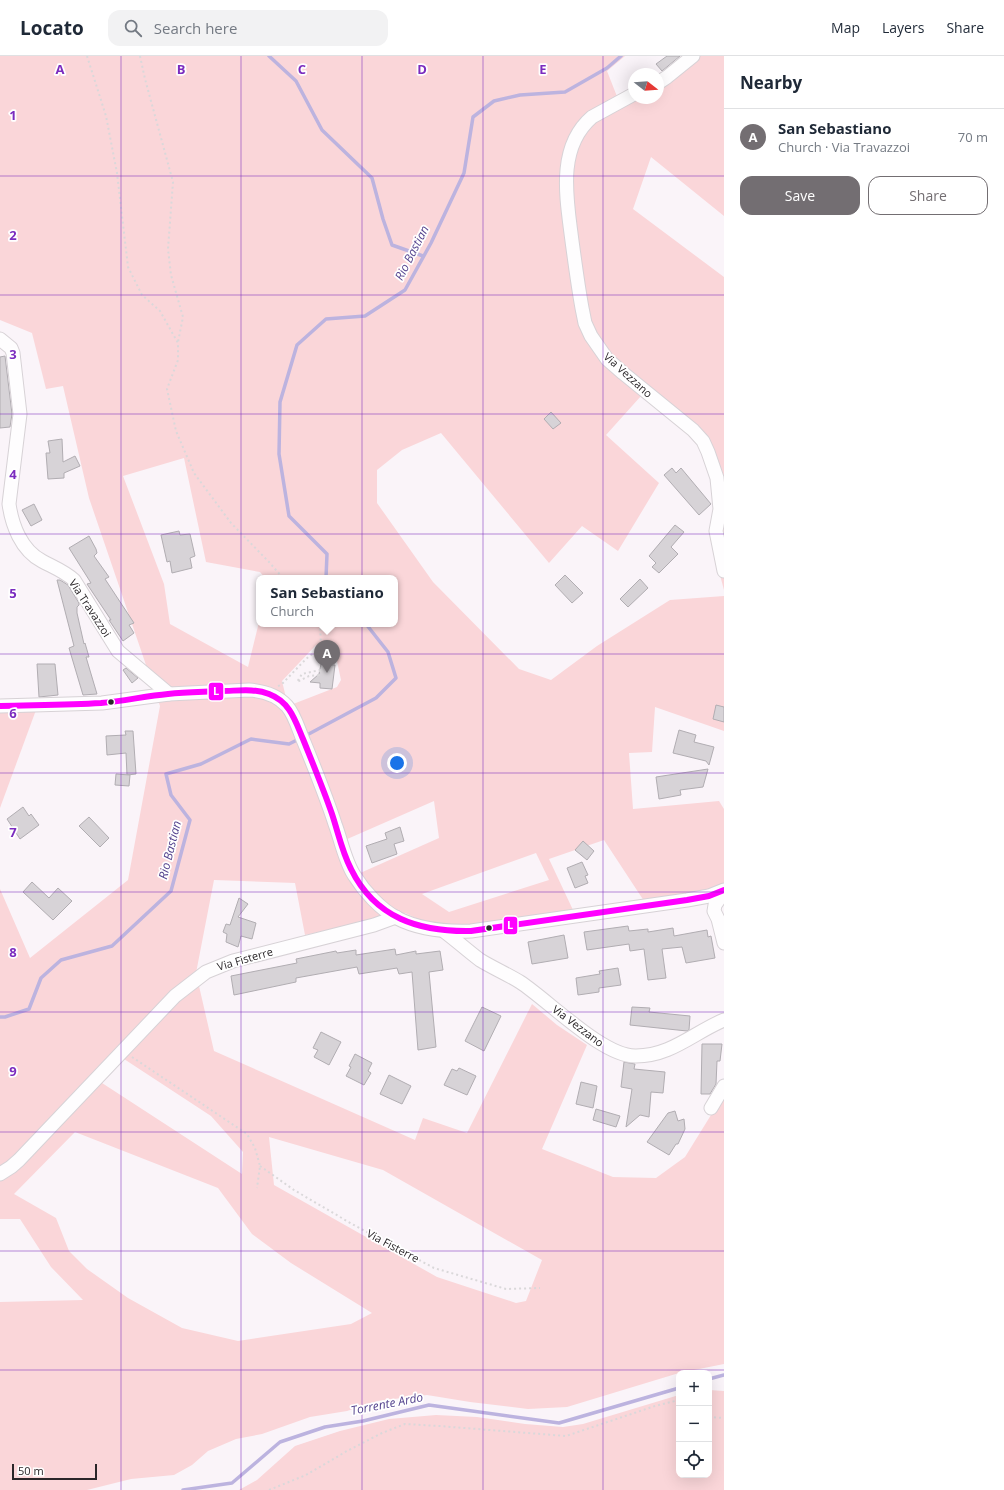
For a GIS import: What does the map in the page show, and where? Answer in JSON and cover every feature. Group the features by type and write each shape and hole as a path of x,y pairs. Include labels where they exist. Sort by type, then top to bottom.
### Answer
{"street":[{"path":"664,79 693,56"},
{"name":"Via Vezzano","path":"628,97 592,117 586,122 577,137 570,155 566,176 566,197 585,323 591,336 607,359 693,430 703,441 717,478 720,509 716,531 724,571"},
{"name":"Via Travazzoi","path":"0,339 11,348 13,354 20,414 9,504 17,533 22,542 34,556 63,571 74,580 118,651 169,694"},
{"path":"0,706 102,703 169,694 249,690 261,690 280,700 288,706 321,781 353,874 374,900 396,917"},
{"name":"Via Vezzano","path":"396,917 420,926 445,932 485,930 709,896 724,891"},
{"name":"Via Vezzano","path":"724,891 715,905 714,911 718,919 724,943"},
{"name":"Via Fisterre","path":"0,1174 12,1167 19,1160 175,996 206,972 233,961 374,926 396,917"},
{"name":"Via Vezzano","path":"445,932 480,960 520,982 607,1047 625,1055 642,1056 667,1051 707,1027 724,1020"},
{"path":"711,1108 724,1086"}],"path":[{"path":"87,56 106,116 115,166 128,267 142,295 160,312 178,343"},
{"path":"140,56 144,79 173,182 168,250 171,275 183,317 178,343 178,360 167,389 176,431 194,473 231,523 280,575"},
{"path":"261,690 281,685 306,659 321,647 320,627"},
{"path":"320,670 319,675 309,676 296,682 302,674 308,672 320,670"},
{"path":"123,1051 247,1134 255,1148 260,1166 256,1188"},
{"name":"Via Fisterre","path":"260,1166 294,1190 352,1224 434,1268 506,1289 540,1288"},
{"path":"269,1490 306,1475 368,1440 405,1424 566,1436 676,1401"},
{"path":"712,1417 724,1418"}],"shaded area":[{"path":"0,56 625,56 607,71 618,99 628,99 628,104 664,104 664,75 689,56 724,56 724,216 651,157 633,209 724,277 724,590 710,538 716,498 703,452 687,430 641,396 606,435 659,483 618,551 582,526 549,563 441,433 402,450 377,470 377,503 433,582 519,669 551,680 597,646 670,600 724,596 724,731 655,707 652,752 629,753 633,809 719,801 724,809 724,883 715,888 644,901 604,840 549,859 573,910 450,929 431,925 405,913 305,935 295,883 214,880 196,973 214,1051 415,1140 423,1118 467,1133 532,1004 557,1025 587,1045 542,1149 613,1177 656,1178 685,1157 724,1094 724,1364 694,1370 676,1370 676,1374 567,1407 528,1409 427,1395 377,1401 347,1411 310,1417 262,1434 236,1439 208,1451 192,1465 174,1475 131,1479 87,1490 0,1490 0,1302 83,1300 51,1267 20,1219 0,1219 0,889 30,958 128,880 160,706 89,498 63,386 46,389 32,333 0,320","holes":["184,458 206,562 260,572 262,575 398,575 398,627 258,627 248,667 170,624 164,584 123,476","316,645 335,652 341,680 337,687 288,706 282,681","434,801 439,838 358,874 345,840","536,853 549,880 449,912 422,894","124,1059 211,1116 243,1152 242,1174 102,1083","75,1132 218,1188 252,1234 291,1263 372,1313 351,1324 238,1341 182,1328 128,1298 87,1269 69,1251 56,1218 14,1194","269,1137 383,1170 542,1260 526,1301 516,1303 437,1277 274,1185"]},
{"path":"36,710 0,808 0,712"},
{"path":"712,1390 724,1391 724,1490 239,1490 257,1480 295,1446 340,1431 389,1419 436,1415 477,1417 525,1424 563,1427 583,1424 676,1396 676,1478 712,1478"}],"building":[{"path":"667,56 680,56 664,69 664,68 659,68 656,64"},
{"path":"5,356 12,414 10,427 0,428 0,357"},
{"path":"551,412 561,423 553,429 544,419"},
{"path":"62,439 63,462 75,456 80,466 64,473 64,478 48,479 46,453 50,453 48,441"},
{"path":"672,468 676,473 681,468 711,504 699,515 664,475"},
{"path":"34,504 42,520 31,526 22,510"},
{"path":"675,525 684,532 671,547 678,554 659,573 652,567 656,563 649,556"},
{"path":"179,531 180,535 190,534 195,556 190,558 192,568 172,573 170,561 167,562 161,535"},
{"path":"89,536 97,553 94,556 109,577 105,579 134,623 129,625 134,633 123,641 87,584 91,583 69,548"},
{"path":"565,575 583,593 572,603 555,585"},
{"path":"640,579 648,588 628,607 620,599"},
{"path":"57,580 60,580 68,585 79,603 77,613 84,644 85,643 89,657 86,657 97,694 83,695 69,648 74,646"},
{"path":"323,658 332,659 331,665 335,665 332,689 320,688 320,683 310,682 319,674 321,664 323,664"},
{"path":"37,664 55,664 58,695 39,697"},
{"path":"126,668 138,678 132,683 123,670"},
{"path":"716,705 724,707 724,722 713,719"},
{"path":"679,730 696,735 694,742 714,747 709,765 706,761 673,753"},
{"path":"125,731 133,731 136,774 127,775 126,753 107,755 106,736 126,735"},
{"path":"708,769 703,787 680,790 681,795 659,799 656,777"},
{"path":"116,774 130,775 129,786 115,785"},
{"path":"23,807 29,816 31,814 39,825 20,839 7,819"},
{"path":"89,817 109,838 100,847 79,826"},
{"path":"400,827 404,841 394,844 397,854 372,863 366,846 387,839 385,833"},
{"path":"583,841 594,851 587,860 575,850"},
{"path":"582,862 588,875 585,876 588,883 575,888 567,868"},
{"path":"32,882 49,898 58,888 72,901 53,920 23,892"},
{"path":"239,898 248,904 238,917 256,923 252,939 241,936 238,947 226,942 227,934 223,932 226,924 230,925"},
{"path":"628,926 629,931 648,929 648,932 673,928 674,936 707,930 708,937 711,936 715,958 686,963 682,947 662,949 666,978 648,980 644,949 630,951 629,944 587,950 584,932"},
{"path":"564,935 568,958 532,964 528,942"},
{"path":"395,949 396,955 416,951 416,954 440,951 443,970 429,972 436,1047 418,1050 412,972 399,974 397,968 359,974 357,967 296,978 296,982 234,995 231,976 297,963 296,959 336,951 337,953 356,950 356,955"},
{"path":"618,968 621,985 599,988 599,992 578,995 576,978 600,974 599,971"},
{"path":"482,1007 501,1016 484,1051 465,1041"},
{"path":"632,1007 650,1008 649,1012 690,1016 689,1030 630,1025"},
{"path":"321,1032 341,1042 329,1065 314,1057 318,1050 313,1048"},
{"path":"702,1044 722,1044 720,1061 717,1061 716,1084 710,1094 701,1094"},
{"path":"355,1054 372,1063 368,1071 371,1073 364,1085 346,1076 351,1067 349,1066"},
{"path":"624,1062 635,1064 634,1069 665,1072 663,1093 651,1092 649,1117 640,1115 626,1127 632,1089 621,1087"},
{"path":"459,1068 476,1076 467,1095 444,1085 452,1069 457,1071"},
{"path":"389,1075 411,1086 402,1104 380,1094"},
{"path":"581,1082 597,1086 593,1108 576,1104"},
{"path":"596,1109 620,1116 616,1127 593,1120"},
{"path":"675,1111 678,1121 684,1119 685,1129 678,1144 676,1144 669,1155 647,1142 668,1113"}],"waterway":[{"path":"269,56 296,81 322,130 372,178 392,245 423,256"},
{"name":"Rio Bastian","path":"326,575 327,554 289,516 279,454 280,402 297,345 326,319 365,316 405,290 431,243 464,173 473,117 494,101 520,95 565,92 607,68 621,56"},
{"name":"Rio Bastian","path":"305,736 376,698 396,678 388,652 368,627"},
{"name":"Rio Bastian","path":"0,1017 5,1017 29,1009 41,978 61,960 112,946 171,891 190,820 171,795 166,774 201,764 251,739 289,744 299,739"},
{"name":"Torrente Ardo","path":"712,1378 724,1375"},
{"name":"Torrente Ardo","path":"183,1490 232,1483 280,1442 325,1427 363,1421 429,1405 559,1423 676,1389"}],"transit line":[{"name":"L","path":"0,706 101,703 175,693 239,690 263,692 276,697 291,712 297,725 329,804 345,856 361,886 373,900 386,910 400,919 417,925 434,929 471,931 687,900 709,896 724,890"}],"place":[{"name":"San Sebastiano","path":"327,673"}]}
